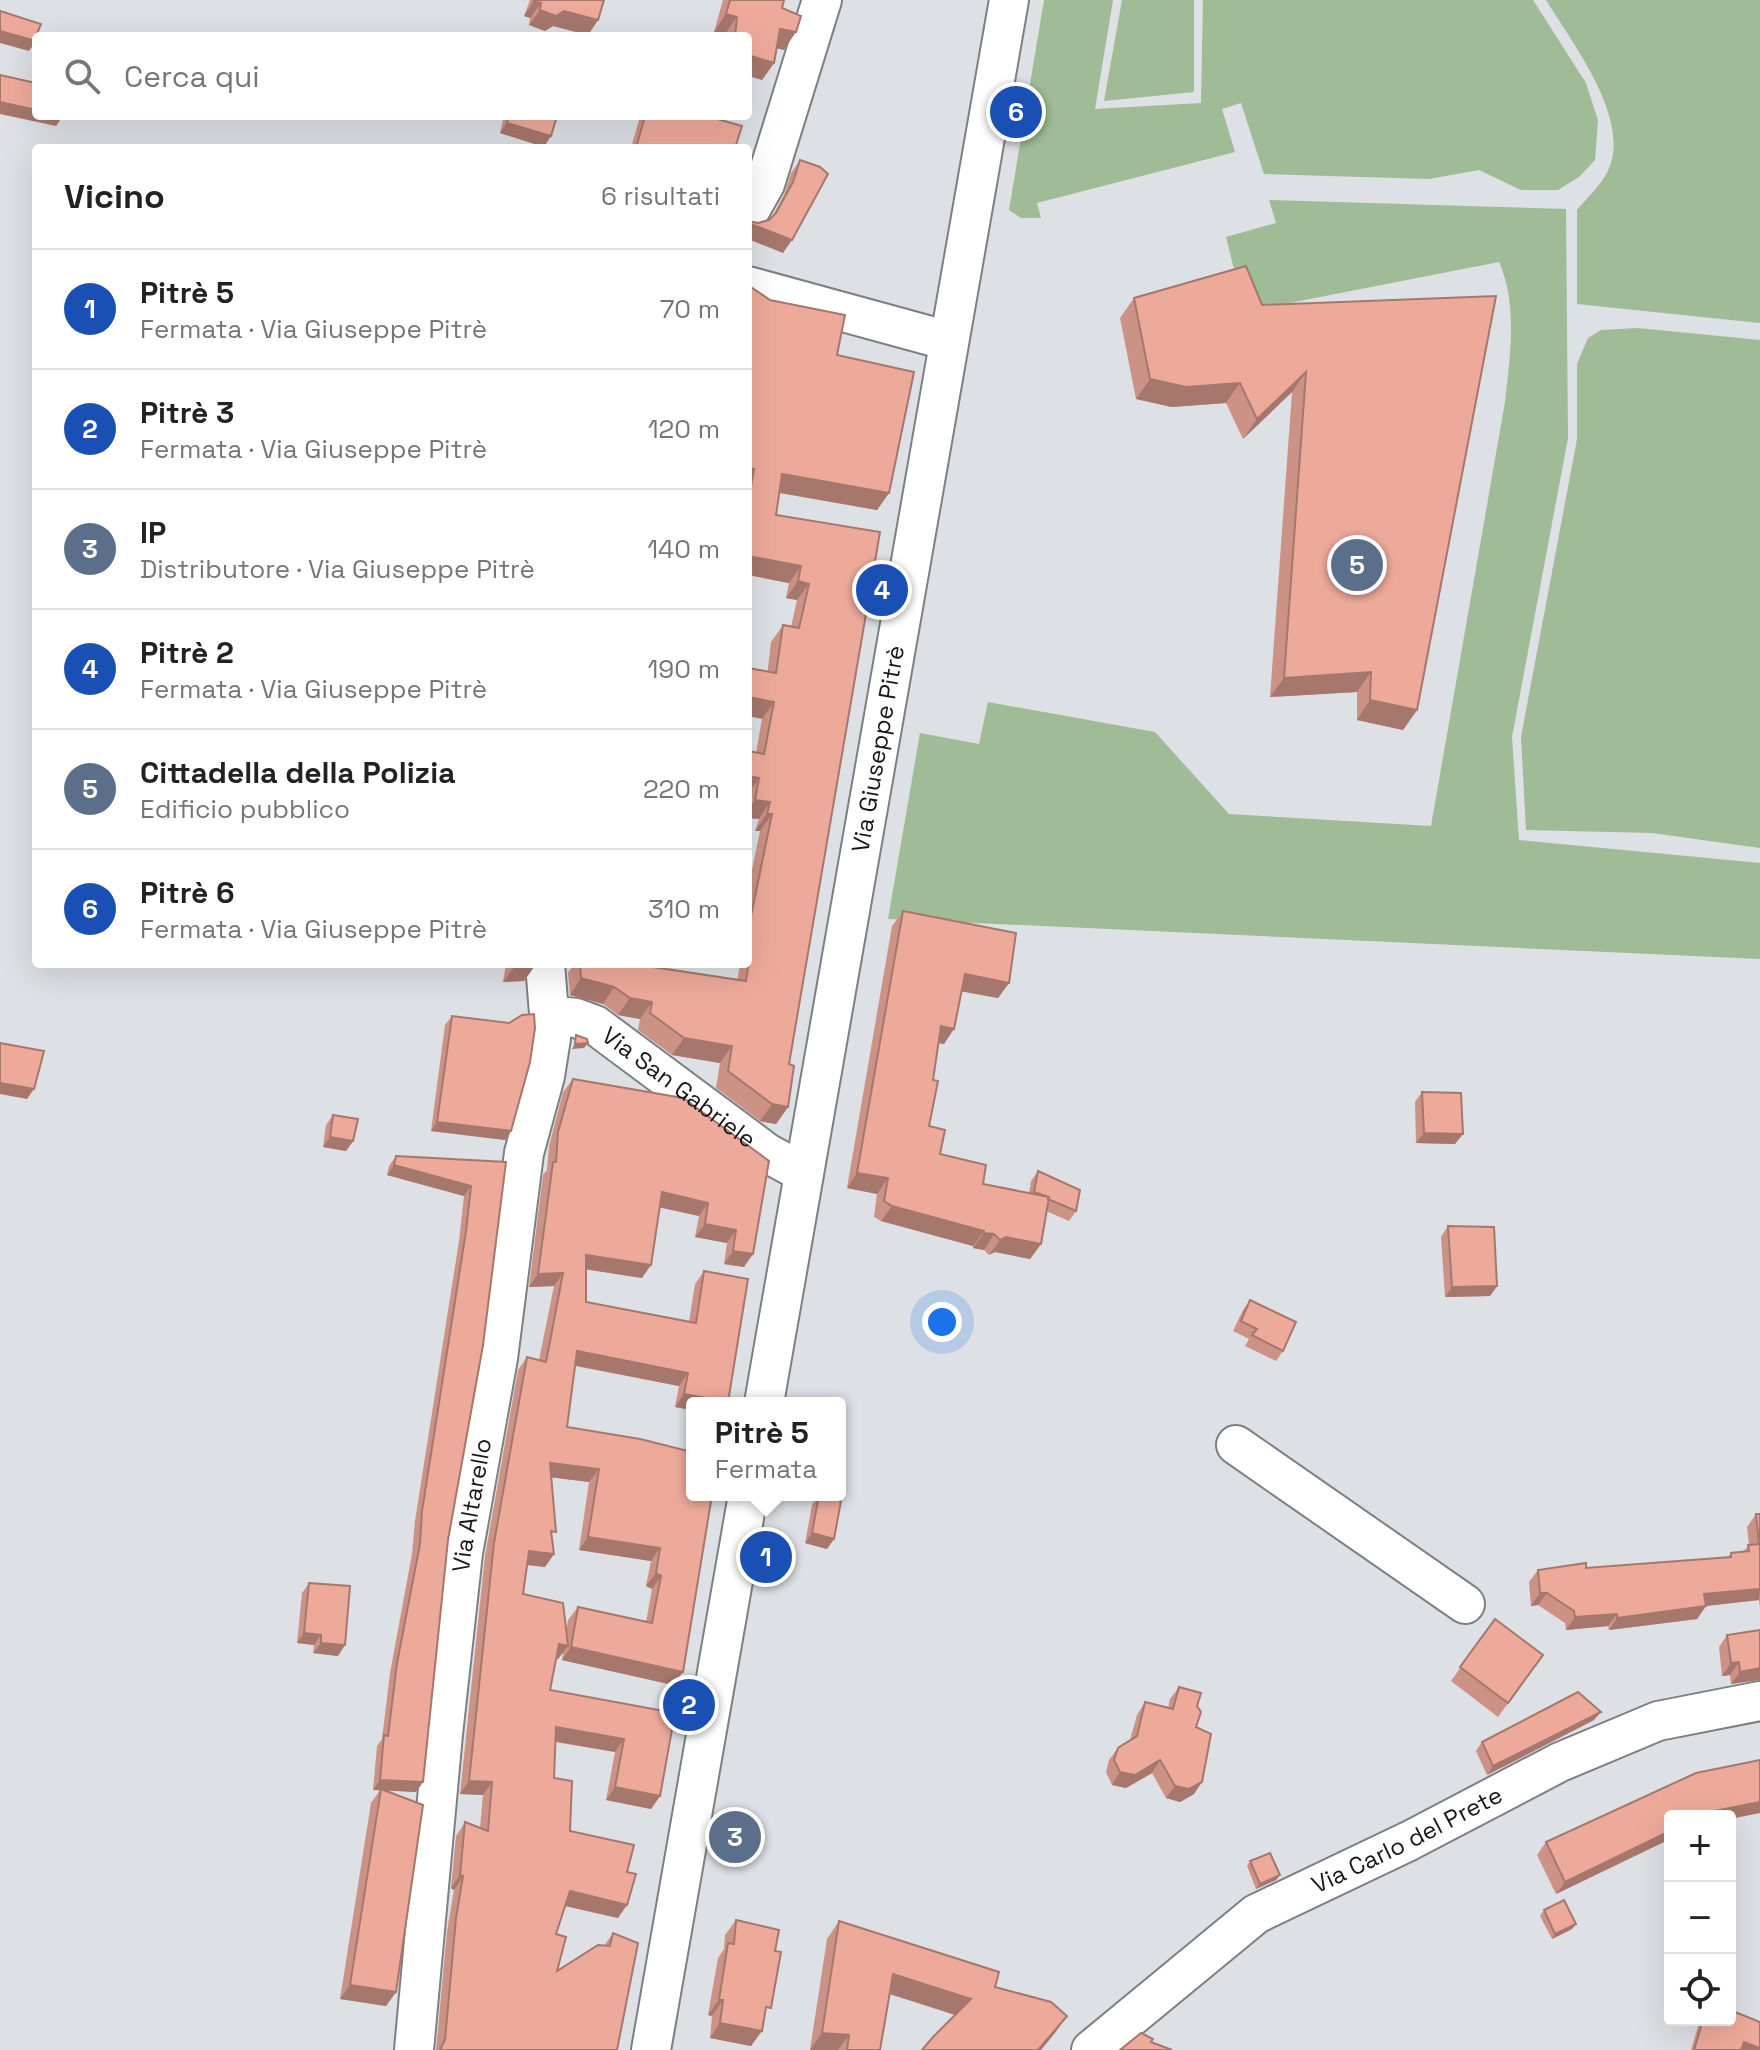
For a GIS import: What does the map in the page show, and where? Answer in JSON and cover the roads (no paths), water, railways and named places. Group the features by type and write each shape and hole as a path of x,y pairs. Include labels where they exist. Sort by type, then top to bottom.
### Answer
{"street":[{"path":"752,207 765,184 822,0"},
{"name":"Via Giuseppe Pitrè","path":"765,1397 1009,0"},
{"path":"752,287 949,341"},
{"name":"Via Altarello","path":"414,2050 441,1749 463,1553 498,1358 524,1153 551,1038 545,968"},
{"name":"Via San Gabriele","path":"549,1015 576,1018 595,1025 767,1153 804,1173"},
{"path":"1236,1445 1465,1604"},
{"path":"651,2050 747,1501"},
{"name":"Via Carlo del Prete","path":"1091,2050 1256,1914 1586,1751 1658,1721 1760,1701"}],"place":[{"name":"Pitrè 6","path":"1016,112"},
{"name":"Cittadella della Polizia","path":"1357,565"},
{"name":"Pitrè 2","path":"882,590"},
{"name":"Pitrè 5","path":"766,1557"},
{"name":"Pitrè 3","path":"689,1705"},
{"name":"IP","path":"735,1837"}]}
